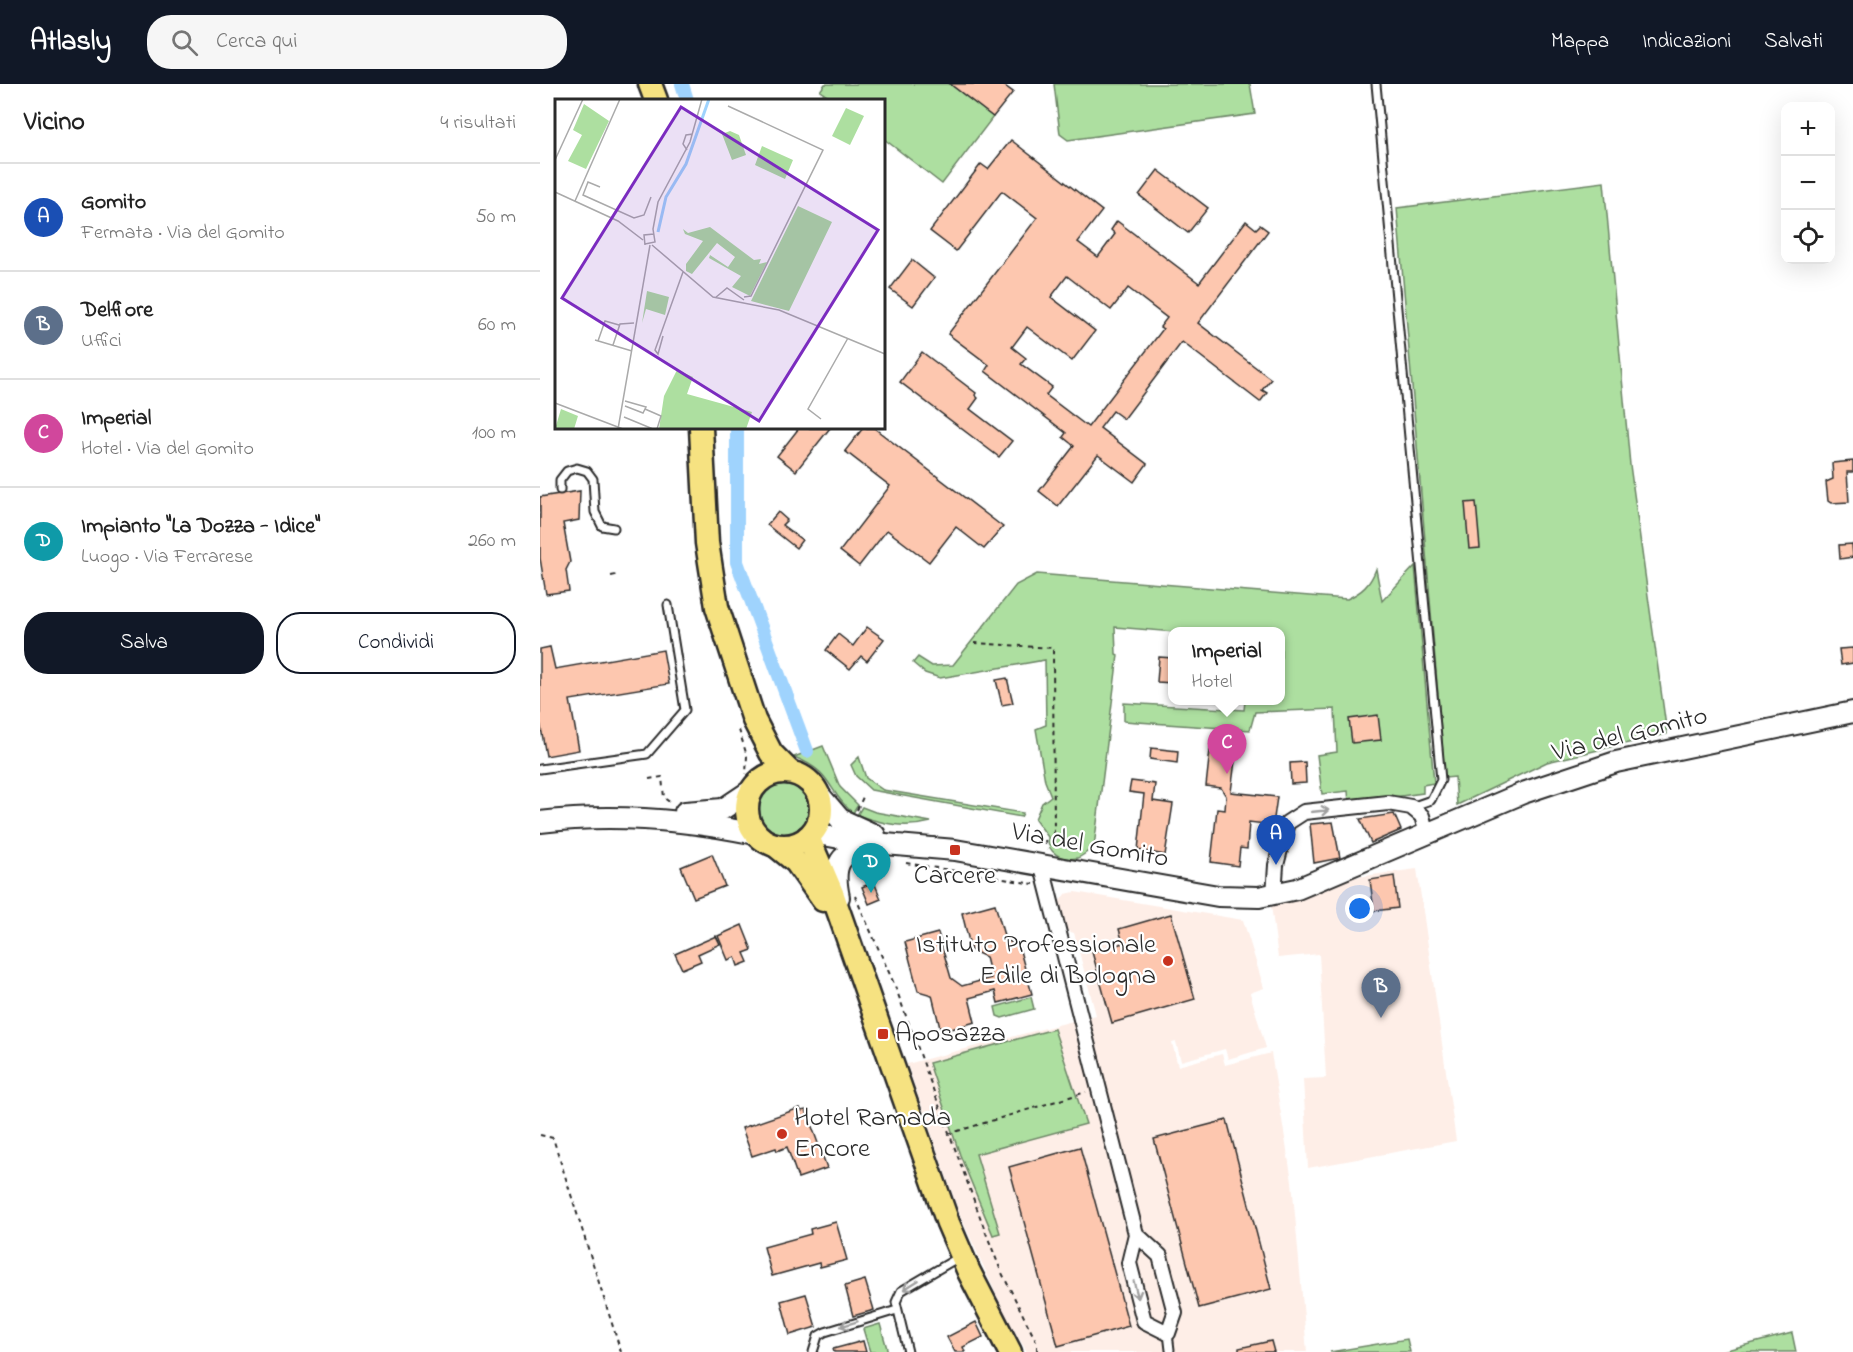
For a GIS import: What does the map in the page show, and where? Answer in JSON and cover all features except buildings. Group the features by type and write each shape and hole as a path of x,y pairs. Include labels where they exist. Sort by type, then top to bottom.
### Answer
{"main road":[{"path":"650,84 656,99"},
{"path":"701,429 707,543 714,597 745,722 751,784 747,812 766,839 796,862 828,907 841,919"},
{"path":"745,722 790,772"},
{"path":"751,784 775,773 790,772 804,777 817,792 821,813 810,835 792,845 766,839"},
{"path":"810,835 962,1256 1010,1352"}],"street":[{"name":"Via del Gomito","path":"810,835 862,842 898,843 1218,896 1244,898 1274,895 1319,880 1523,793 1616,762 1853,712"},
{"path":"658,818 665,812 723,809 751,784"},
{"name":"Via del Gomito","path":"817,792 840,819 852,826 898,843"},
{"path":"1274,895 1276,865 1287,823 1304,812 1388,803 1411,807 1422,816 1427,834"},
{"path":"540,822 581,818 658,818 766,839"},
{"path":"841,919 835,874 839,862 857,849 898,843"},
{"path":"1046,867 1136,1233 1129,1263 1144,1322 1168,1333 1175,1313 1160,1256 1136,1233"}],"lane":[{"path":"1376,84 1442,780 1431,800 1411,807"},
{"path":"560,490 560,480 567,471 577,468 587,471 594,479 595,512 602,526 614,528"},
{"path":"540,769 647,754 685,710 668,605"},
{"path":"908,1352 896,1302 901,1292 962,1256"},
{"path":"813,1352 818,1336 825,1332 897,1310"},
{"path":"1168,1333 1170,1350"}],"path":[{"path":"611,576 616,575"},
{"path":"905,863 1046,867 1045,841 1054,840 1053,648 974,643"},
{"path":"745,722 751,784"},
{"path":"854,814 863,797"},
{"path":"853,890 895,986 948,1134 1001,1271 1037,1343 1037,1352"},
{"path":"948,1134 1099,1088"},
{"path":"540,1135 553,1138 621,1352"}],"shaded area":[{"path":"1417,869 1456,1141 1308,1168 1303,1079 1326,1078 1319,954 1278,958 1271,905 1342,879"},
{"path":"1075,892 1243,920 1264,988 1250,993 1266,1048 1228,1059 1225,1049 1181,1061 1176,1042 1172,1043 1178,1066 1222,1054 1225,1065 1271,1053 1292,1181 1307,1352 1027,1352 1007,1318 960,1215 907,1064 1096,1015 1074,933 1062,929 1060,919 1060,901 1065,894"}],"green space":[{"path":"825,84 950,84 993,117 942,184 885,140 885,99 832,99 820,91"},
{"path":"1054,84 1250,84 1255,114 1068,140 1060,134"},
{"path":"1604,182 1630,465 1667,734 1547,762 1457,805 1455,777 1445,778 1397,208"},
{"path":"1415,566 1434,783 1423,785 1423,793 1349,803 1348,791 1322,794 1317,755 1337,752 1335,709 1255,712 1250,730 1124,721 1124,703 1244,710 1245,705 1285,705 1285,627 1168,627 1168,631 1115,627 1116,654 1118,655 1094,847 1079,857 1071,859 1056,855 1048,843 1048,837 1035,819 1042,803 1051,796 1045,781 1036,729 1046,725 1045,660 940,678 925,673 913,663 918,657 932,666 953,665 1016,585 1037,574 1347,599 1365,587 1376,569 1382,601"},
{"path":"823,746 840,787 858,805 853,813 844,805 817,769 794,757"},
{"path":"859,757 866,778 883,790 1023,813 1021,817 871,790 856,776 851,765"},
{"path":"784,781 795,783 804,789 810,798 812,809 810,820 804,829 795,835 784,837 773,835 764,829 758,820 756,809 758,798 764,789 773,783"},
{"path":"862,807 875,812 931,822 912,825 885,823 857,815"},
{"path":"1031,997 1034,1009 1002,1018 997,1016 995,1007"},
{"path":"1054,1029 1086,1124 976,1154 1000,1233 993,1235 960,1155 929,1063"},
{"path":"880,1324 888,1352 870,1352 863,1329"},
{"path":"1792,1333 1796,1352 1719,1352"},
{"path":"1407,1339 1410,1352 1330,1352"}],"waterway":[{"path":"682,84 687,99"},
{"path":"737,429 737,562 807,751"}],"place":[{"name":"Imperial","path":"1227,774"},
{"name":"Carcere","path":"955,850"},
{"name":"Gomito","path":"1276,865"},
{"name":"Impianto \"La Dozza - Idice\"","path":"871,893"},
{"name":"Istituto Professionale Edile di Bologna","path":"1168,961"},
{"name":"Delfiore","path":"1381,1018"},
{"name":"Aposazza","path":"883,1034"},
{"name":"Hotel Ramada Encore","path":"782,1134"}]}
